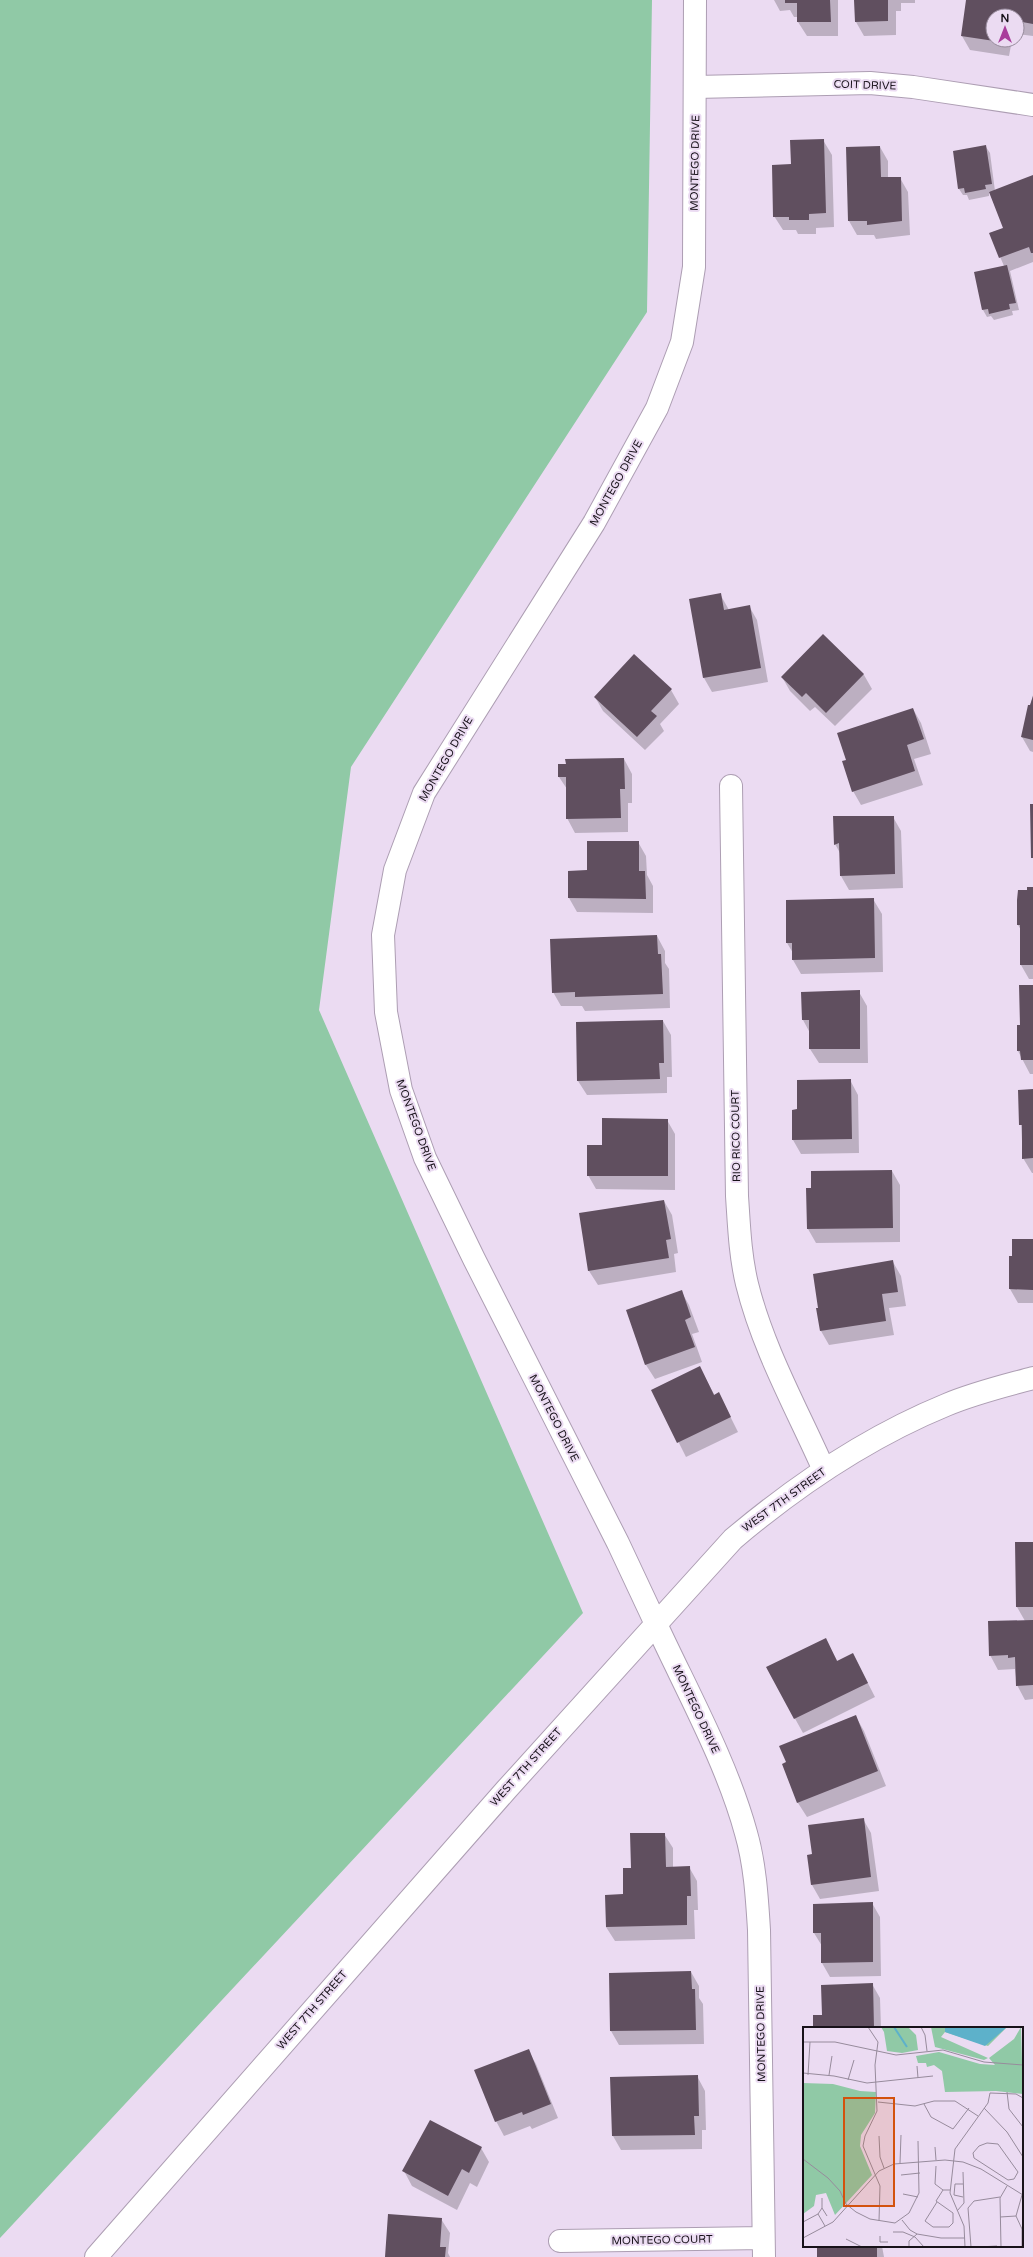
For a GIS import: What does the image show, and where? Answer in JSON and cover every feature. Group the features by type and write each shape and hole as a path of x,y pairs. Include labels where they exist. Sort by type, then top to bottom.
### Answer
{"street":[{"name":"MONTEGO DRIVE","path":"696,0 694,267 682,342 657,408 594,523 424,793 394,870 383,935 386,1012 401,1090 425,1158 474,1259 618,1543 734,1793 747,1835 756,1886 759,1930 764,2248"},
{"name":"COIT DRIVE","path":"695,87 870,83 914,87 1033,105"},
{"name":"RIO RICO COURT","path":"731,786 737,1196 740,1240 747,1283 760,1325 778,1372 824,1470"},
{"name":"WEST 7TH STREET","path":"96,2257 506,1790 733,1538 770,1508 824,1470 905,1424 940,1408 996,1388 1033,1378"},
{"name":"MONTEGO COURT","path":"560,2241 764,2248"}],"green space":[{"path":"0,0 652,0 647,312 351,767 319,1010 583,1613 0,2238"}],"building":[{"path":"785,0 830,0 831,22 797,22 797,3 785,3"},
{"path":"854,0 888,0 888,21 855,22"},
{"path":"966,0 1033,0 1033,24 1025,22 1025,8 985,8 985,40 961,36"},
{"path":"824,139 826,213 809,214 809,220 789,220 789,217 773,217 772,165 791,164 790,140"},
{"path":"986,145 992,184 985,185 986,189 965,193 964,188 958,189 953,151"},
{"path":"880,146 881,177 901,177 902,221 867,225 867,221 848,221 846,147"},
{"path":"1033,175 1033,253 1031,253 1029,247 999,258 989,233 1003,228 989,192"},
{"path":"1007,265 1016,303 1009,304 1010,309 989,314 988,309 982,310 974,272"},
{"path":"721,593 724,610 750,605 761,668 703,678 689,599"},
{"path":"823,634 864,674 826,713 806,693 802,697 781,677"},
{"path":"634,654 672,689 651,711 657,716 637,737 594,697"},
{"path":"1033,696 1033,740 1021,737 1028,705 1030,705"},
{"path":"913,708 924,739 907,745 915,771 852,792 842,761 846,760 837,733"},
{"path":"624,758 625,789 620,789 621,818 566,819 566,777 558,777 558,764 566,764 565,759"},
{"path":"1030,804 1033,804 1033,858 1031,858"},
{"path":"833,816 894,816 895,874 840,876 839,843 834,845"},
{"path":"587,841 639,841 639,871 645,871 646,899 568,898 568,871 587,870"},
{"path":"1027,887 1033,887 1033,965 1020,965 1020,925 1017,925 1017,900 1018,890 1027,890"},
{"path":"874,898 875,958 792,960 792,943 786,943 786,900"},
{"path":"657,935 658,954 661,954 663,994 575,997 575,992 552,993 550,939"},
{"path":"1019,985 1033,985 1033,1060 1021,1060 1020,1051 1017,1051 1017,1025 1020,1025"},
{"path":"860,990 860,1049 809,1049 809,1020 802,1020 801,992"},
{"path":"663,1020 664,1063 659,1063 660,1079 577,1081 576,1022"},
{"path":"851,1079 852,1139 792,1140 792,1110 797,1109 797,1080"},
{"path":"1033,1089 1033,1158 1022,1159 1022,1125 1019,1125 1018,1090"},
{"path":"602,1118 668,1119 668,1176 587,1176 587,1145 602,1145"},
{"path":"892,1170 893,1228 807,1229 806,1188 811,1188 811,1171"},
{"path":"664,1200 671,1239 666,1240 669,1258 588,1271 579,1213"},
{"path":"1012,1239 1033,1239 1033,1290 1009,1289 1009,1256 1012,1256"},
{"path":"893,1260 898,1292 882,1294 886,1321 820,1331 813,1274"},
{"path":"682,1290 691,1317 685,1320 695,1347 645,1365 626,1310"},
{"path":"700,1366 714,1395 719,1392 731,1417 677,1443 651,1390"},
{"path":"1015,1542 1033,1542 1033,1607 1016,1607"},
{"path":"1033,1620 1033,1685 1016,1686 1015,1657 1008,1658 1008,1655 989,1656 988,1621"},
{"path":"826,1638 837,1661 853,1653 868,1683 794,1719 766,1667"},
{"path":"856,1715 878,1771 797,1803 782,1764 786,1762 779,1746"},
{"path":"864,1818 871,1877 811,1885 807,1855 812,1854 808,1825"},
{"path":"630,1833 665,1833 666,1867 690,1866 691,1896 687,1896 687,1925 606,1927 605,1895 623,1894 623,1868 631,1868"},
{"path":"873,1902 873,1962 821,1963 821,1933 813,1933 813,1904"},
{"path":"691,1971 692,1989 695,1989 696,2030 610,2031 609,1973"},
{"path":"873,1983 874,2027 813,2027 813,2015 822,2015 821,1985"},
{"path":"529,2049 551,2104 523,2115 522,2112 495,2122 474,2070"},
{"path":"698,2075 699,2116 694,2116 695,2135 612,2136 610,2077"},
{"path":"430,2120 482,2147 469,2173 462,2169 448,2196 402,2171"},
{"path":"388,2214 442,2218 440,2247 446,2247 445,2257 385,2257"},
{"path":"817,2247 877,2247 877,2257 817,2257"}]}
